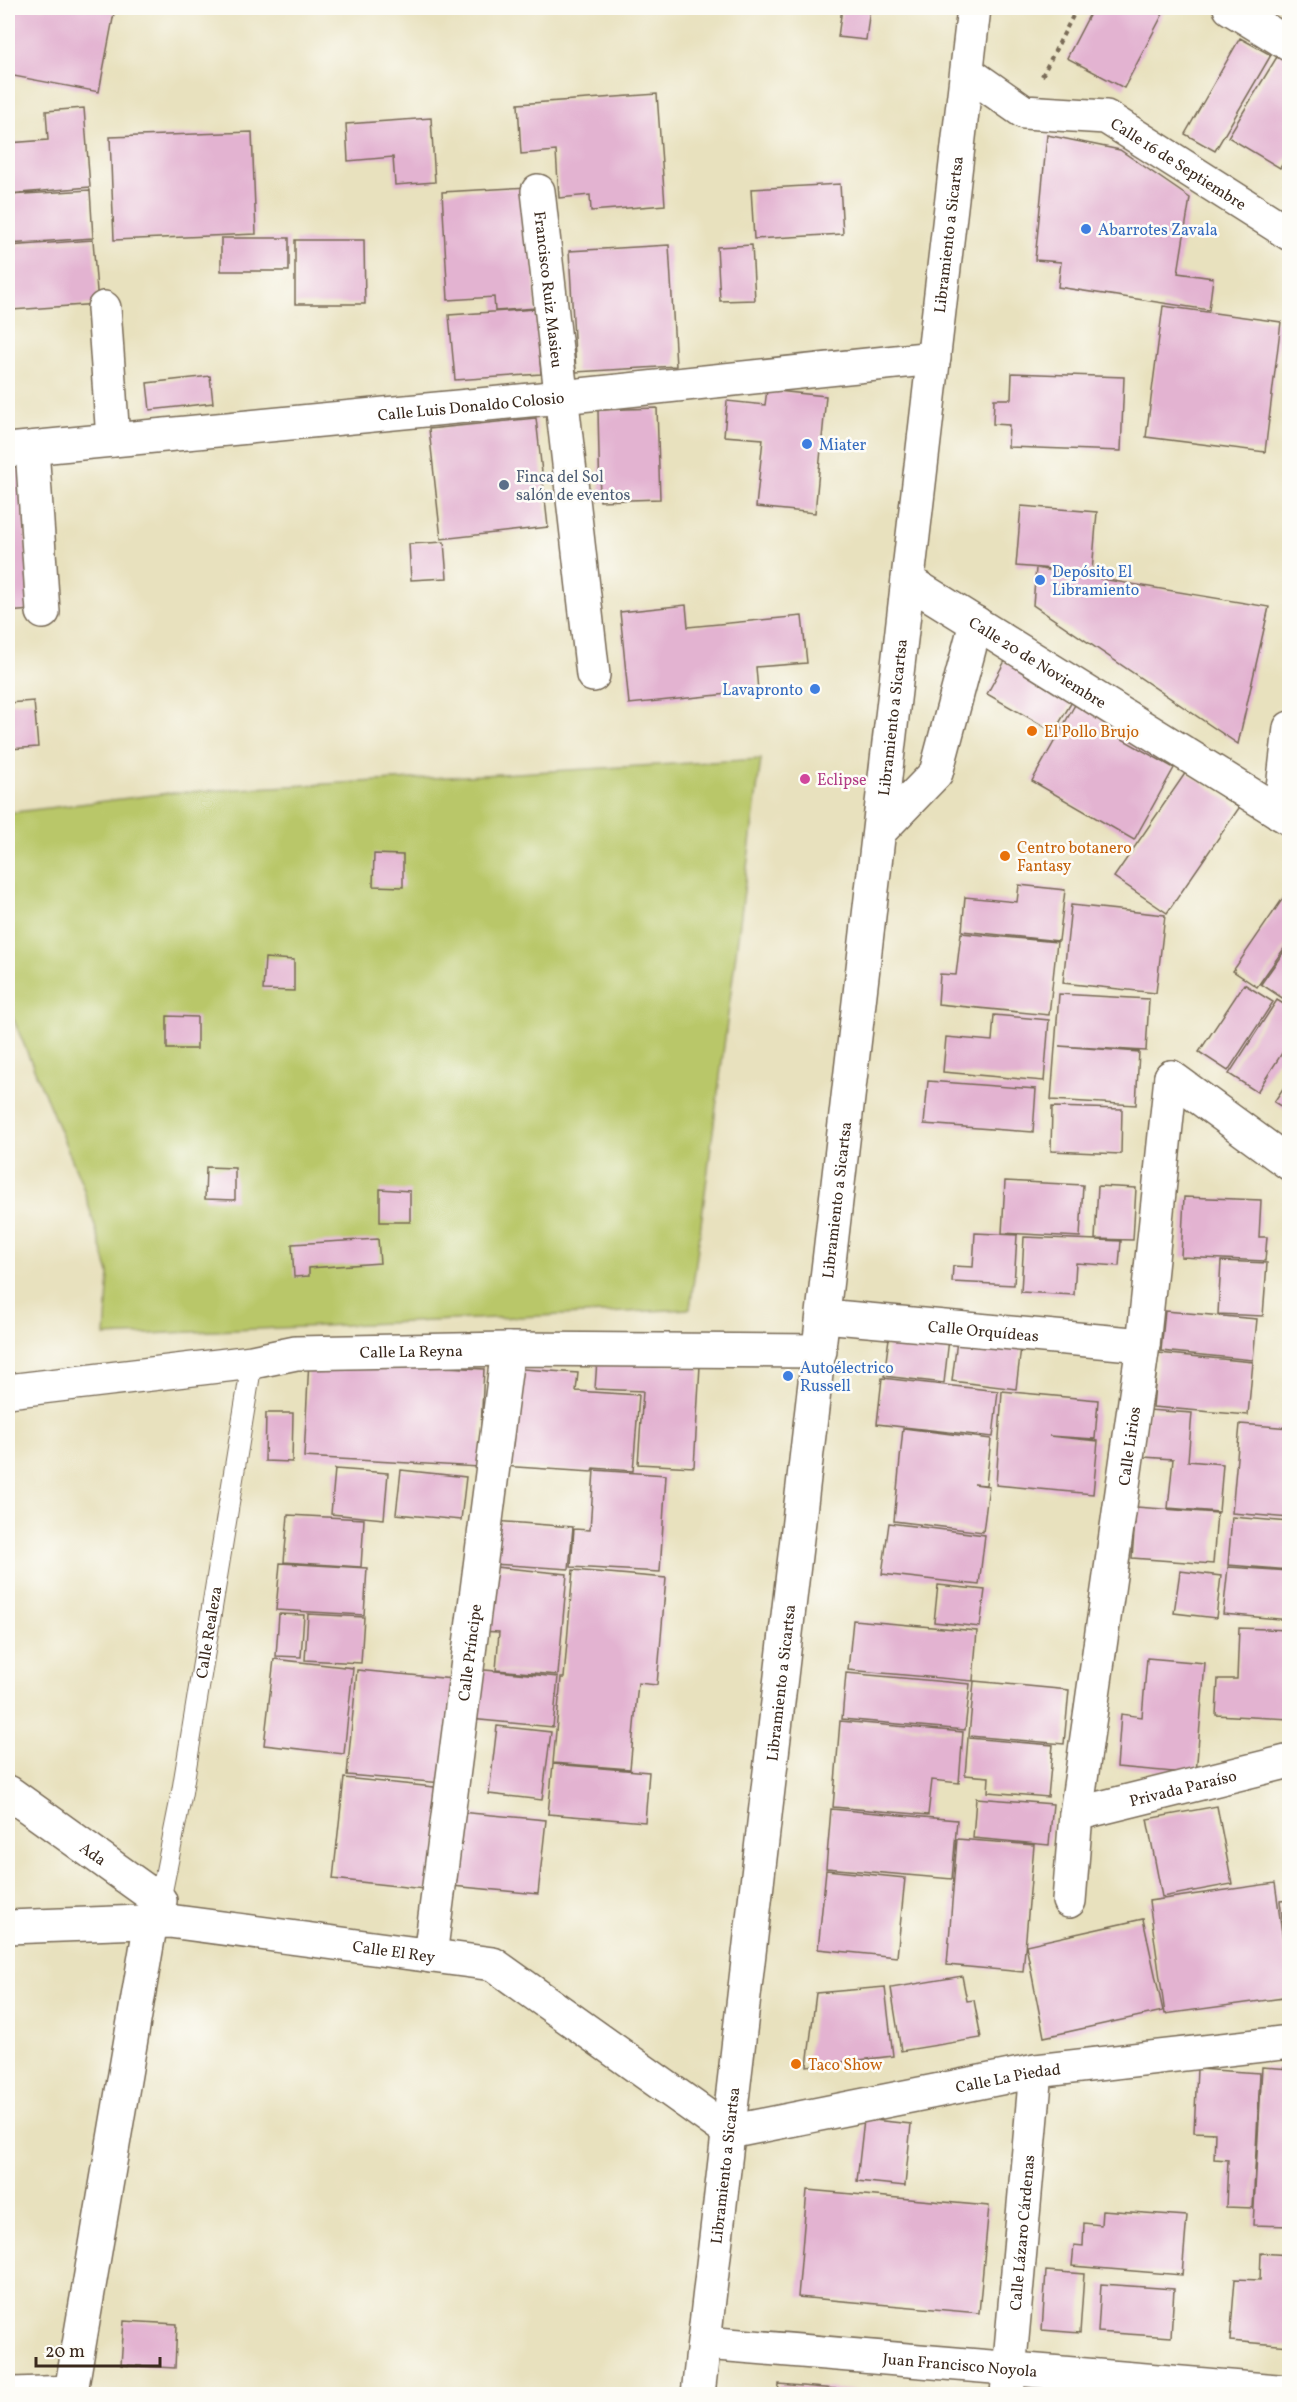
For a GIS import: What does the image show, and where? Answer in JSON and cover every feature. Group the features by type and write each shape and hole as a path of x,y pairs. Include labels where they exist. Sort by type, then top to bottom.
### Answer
{"street":[{"name":"Libramiento a Sicartsa","path":"699,2394 974,8"},
{"path":"1230,8 1290,45"},
{"path":"967,72 1024,112"},
{"name":"Calle 16 de Septiembre","path":"1024,112 1106,117 1290,234"},
{"name":"Francisco Ruiz Masieu","path":"538,191 593,675"},
{"path":"104,309 113,440"},
{"name":"Calle Luis Donaldo Colosio","path":"20,449 561,397 934,358"},
{"path":"20,449 43,612"},
{"name":"Calle 20 de Noviembre","path":"908,581 1285,816"},
{"path":"880,831 936,773 976,623"},
{"path":"1285,816 1290,728"},
{"name":"Calle Lirios","path":"1069,1901 1076,1814 1143,1345 1171,1077 1290,1164"},
{"name":"Calle Orquídeas","path":"824,1316 1143,1345"},
{"name":"Calle La Reyna","path":"8,1391 252,1362 296,1353 508,1349 820,1352"},
{"name":"Calle Príncipe","path":"430,1956 508,1349"},
{"name":"Privada Paraíso","path":"1076,1814 1290,1761"},
{"name":"Ada","path":"8,1792 156,1911"},
{"path":"14,2394 70,2392 156,1911"},
{"name":"Calle El Rey","path":"8,1927 156,1911 169,1921 493,1964 729,2132"},
{"name":"Calle La Piedad","path":"729,2132 1036,2071 1290,2042"},
{"name":"Calle Lázaro Cárdenas","path":"1008,2382 1036,2071"},
{"name":"Juan Francisco Noyola","path":"705,2343 1008,2382 1290,2392"}],"lane":[{"name":"Calle Realeza","path":"156,1911 182,1792 252,1362"}],"path":[{"path":"1024,112 1077,8"}],"green space":[{"path":"761,759 690,1309 105,1336 109,1273 82,1184 8,1006 8,813 169,793"}],"building":[{"path":"8,8 115,8 99,92 8,75"},
{"path":"842,8 870,8 866,40 838,37"},
{"path":"1093,8 1166,8 1124,88 1067,58"},
{"path":"1240,38 1271,55 1215,151 1185,134"},
{"path":"1283,47 1290,50 1290,153 1280,168 1228,137"},
{"path":"657,94 665,205 591,211 590,195 559,198 556,151 521,154 518,104"},
{"path":"84,108 90,187 8,194 8,143 48,140 46,111"},
{"path":"431,118 435,182 395,185 393,157 348,161 346,124"},
{"path":"252,132 256,234 114,240 110,137"},
{"path":"1047,135 1120,150 1190,198 1178,273 1213,278 1209,310 1058,287 1061,262 1035,260"},
{"path":"840,184 843,234 754,239 751,189"},
{"path":"529,187 536,308 495,311 494,297 448,300 442,192"},
{"path":"90,190 93,238 8,244 8,195"},
{"path":"221,238 289,238 289,271 221,271"},
{"path":"93,240 98,304 12,310 10,279 8,279 8,246"},
{"path":"295,240 364,240 365,304 295,304"},
{"path":"669,245 676,366 576,372 569,251"},
{"path":"752,245 755,300 720,301 717,247"},
{"path":"1163,306 1281,322 1265,452 1146,437"},
{"path":"536,309 541,374 455,380 449,315"},
{"path":"1012,373 1124,377 1121,451 1008,447 1009,425 993,424 994,399 1011,399"},
{"path":"210,376 213,403 150,410 147,383"},
{"path":"767,390 826,396 815,513 756,507 763,439 724,436 727,401 765,405"},
{"path":"657,408 660,499 600,501 598,410"},
{"path":"536,418 548,527 441,539 429,429"},
{"path":"21,465 31,610 8,612 8,466"},
{"path":"1021,506 1097,512 1092,572 1016,566"},
{"path":"444,542 447,578 411,580 409,544"},
{"path":"1036,568 1269,607 1238,744 1033,605"},
{"path":"686,605 688,627 802,616 807,663 756,667 758,691 629,704 620,612"},
{"path":"1005,661 1073,700 1054,732 987,694"},
{"path":"34,701 38,747 8,749 8,703"},
{"path":"1076,703 1110,722 1106,730 1174,768 1134,840 1032,781"},
{"path":"1186,772 1239,808 1167,913 1114,877"},
{"path":"374,854 403,855 403,887 373,886"},
{"path":"1019,885 1065,890 1059,941 962,931 965,897 1017,902"},
{"path":"1290,888 1290,940 1257,987 1233,971"},
{"path":"1071,905 1165,915 1156,993 1063,983"},
{"path":"961,933 1057,942 1049,1015 938,1004 940,974 956,975"},
{"path":"1290,943 1290,1003 1261,984"},
{"path":"265,958 294,960 294,991 263,990"},
{"path":"1244,984 1273,1002 1228,1071 1199,1052"},
{"path":"1059,994 1149,999 1146,1051 1059,1046 1139,1052 1136,1105 1051,1100"},
{"path":"1277,1000 1290,1008 1290,1054 1284,1050 1257,1092 1229,1074"},
{"path":"994,1015 1049,1020 1044,1081 943,1072 946,1037 992,1041"},
{"path":"167,1016 197,1017 197,1049 167,1049"},
{"path":"1290,1078 1290,1112 1274,1102"},
{"path":"928,1081 1036,1089 1033,1132 924,1124"},
{"path":"1052,1107 1122,1109 1121,1154 1051,1151"},
{"path":"206,1167 235,1168 235,1200 205,1199"},
{"path":"1005,1181 1083,1185 1080,1237 1002,1233"},
{"path":"1098,1186 1136,1188 1133,1240 1095,1239"},
{"path":"380,1189 410,1191 410,1222 380,1222"},
{"path":"1184,1197 1261,1200 1259,1237 1267,1237 1265,1261 1181,1257"},
{"path":"975,1233 1017,1235 1014,1285 952,1282 953,1266 973,1267"},
{"path":"1024,1237 1121,1241 1119,1266 1076,1263 1074,1295 1021,1292"},
{"path":"378,1239 380,1263 309,1268 309,1276 294,1277 292,1244"},
{"path":"1221,1261 1267,1263 1263,1316 1218,1314"},
{"path":"1165,1311 1257,1319 1253,1360 1161,1351"},
{"path":"891,1323 950,1330 944,1383 884,1376"},
{"path":"958,1332 1022,1339 1016,1389 952,1381"},
{"path":"1158,1353 1253,1362 1248,1415 1153,1407"},
{"path":"309,1360 484,1369 479,1467 304,1457"},
{"path":"597,1360 700,1366 694,1467 638,1464 643,1391 595,1389"},
{"path":"509,1368 578,1373 576,1391 639,1395 633,1471 593,1468 592,1472 501,1466"},
{"path":"882,1378 998,1391 993,1437 877,1424"},
{"path":"1002,1391 1098,1400 1095,1439 1049,1436 1098,1441 1093,1494 996,1485"},
{"path":"1148,1410 1192,1413 1188,1461 1223,1464 1219,1512 1168,1508 1173,1459 1144,1457"},
{"path":"266,1413 293,1413 292,1462 265,1461"},
{"path":"1240,1424 1290,1428 1290,1518 1232,1513"},
{"path":"903,1428 991,1439 986,1485 974,1484 989,1486 983,1532 894,1521"},
{"path":"335,1469 388,1473 384,1519 331,1514"},
{"path":"401,1470 466,1477 461,1520 396,1514"},
{"path":"594,1470 666,1475 660,1572 571,1567 574,1529 590,1530"},
{"path":"1136,1507 1217,1513 1213,1564 1132,1558"},
{"path":"288,1515 364,1519 361,1567 284,1562"},
{"path":"1232,1517 1290,1522 1290,1570 1228,1565"},
{"path":"494,1521 573,1527 569,1569 492,1564"},
{"path":"889,1523 985,1535 979,1585 882,1574"},
{"path":"280,1563 367,1568 364,1615 276,1610"},
{"path":"485,1566 567,1574 558,1675 496,1670 499,1632 479,1631"},
{"path":"1228,1567 1290,1571 1290,1620 1223,1614"},
{"path":"573,1570 666,1578 657,1685 638,1683 630,1769 553,1763 561,1678 564,1678"},
{"path":"1180,1571 1221,1576 1216,1618 1174,1613"},
{"path":"938,1585 985,1590 980,1627 934,1622"},
{"path":"279,1614 304,1615 301,1657 276,1656"},
{"path":"308,1614 364,1617 361,1663 305,1660"},
{"path":"853,1620 977,1631 973,1681 848,1670"},
{"path":"1239,1628 1290,1630 1290,1719 1216,1715 1218,1679 1237,1679"},
{"path":"1147,1658 1205,1663 1196,1774 1117,1767 1121,1714 1142,1717"},
{"path":"274,1659 353,1668 344,1754 264,1745"},
{"path":"474,1669 558,1677 553,1727 470,1719"},
{"path":"357,1670 453,1679 443,1783 347,1775"},
{"path":"846,1673 970,1684 965,1730 842,1719"},
{"path":"974,1681 1069,1690 1064,1744 969,1736"},
{"path":"840,1721 963,1732 959,1783 932,1780 928,1815 833,1807"},
{"path":"497,1726 551,1732 542,1800 489,1794"},
{"path":"968,1738 1053,1745 1048,1797 988,1792 989,1777 965,1775"},
{"path":"553,1764 649,1772 645,1822 548,1814"},
{"path":"344,1778 444,1788 433,1890 333,1879"},
{"path":"976,1798 1053,1804 1049,1845 973,1838"},
{"path":"1217,1806 1232,1884 1162,1897 1147,1819"},
{"path":"831,1809 957,1820 952,1879 826,1868"},
{"path":"459,1812 546,1820 538,1894 452,1886"},
{"path":"957,1839 1034,1845 1023,1972 947,1965"},
{"path":"826,1870 905,1878 897,1957 818,1949"},
{"path":"1275,1883 1287,1968 1290,1968 1290,1997 1165,2014 1149,1901"},
{"path":"1290,1900 1290,1966 1288,1966 1280,1901"},
{"path":"1143,1919 1163,2011 1044,2037 1026,1945"},
{"path":"962,1976 967,2001 974,2000 981,2038 901,2051 891,1988"},
{"path":"885,1987 893,2056 807,2066 816,1993"},
{"path":"1262,2067 1290,2069 1290,2226 1253,2225"},
{"path":"1197,2069 1260,2073 1253,2208 1226,2207 1228,2160 1214,2159 1215,2133 1194,2132"},
{"path":"864,2119 911,2124 905,2186 857,2181"},
{"path":"807,2190 989,2206 979,2313 798,2297"},
{"path":"1102,2210 1187,2216 1182,2275 1072,2266 1074,2245 1083,2246 1084,2223 1101,2225"},
{"path":"1261,2253 1290,2255 1290,2346 1230,2341 1235,2279 1260,2280"},
{"path":"1046,2271 1084,2274 1080,2333 1042,2330"},
{"path":"1101,2284 1174,2289 1171,2337 1098,2332"},
{"path":"124,2321 177,2324 175,2368 121,2365"},
{"path":"779,2384 880,2393 880,2394 778,2394"}],"place":[{"name":"Abarrotes Zavala","path":"1086,229"},
{"name":"Miater","path":"807,444"},
{"name":"Finca del Sol salón de eventos","path":"504,485"},
{"name":"Depósito El Libramiento","path":"1040,580"},
{"name":"Lavapronto","path":"815,689"},
{"name":"El Pollo Brujo","path":"1032,731"},
{"name":"Eclipse","path":"805,779"},
{"name":"Centro botanero Fantasy","path":"1005,856"},
{"name":"Autoélectrico Russell","path":"788,1376"},
{"name":"Taco Show","path":"796,2064"}]}
